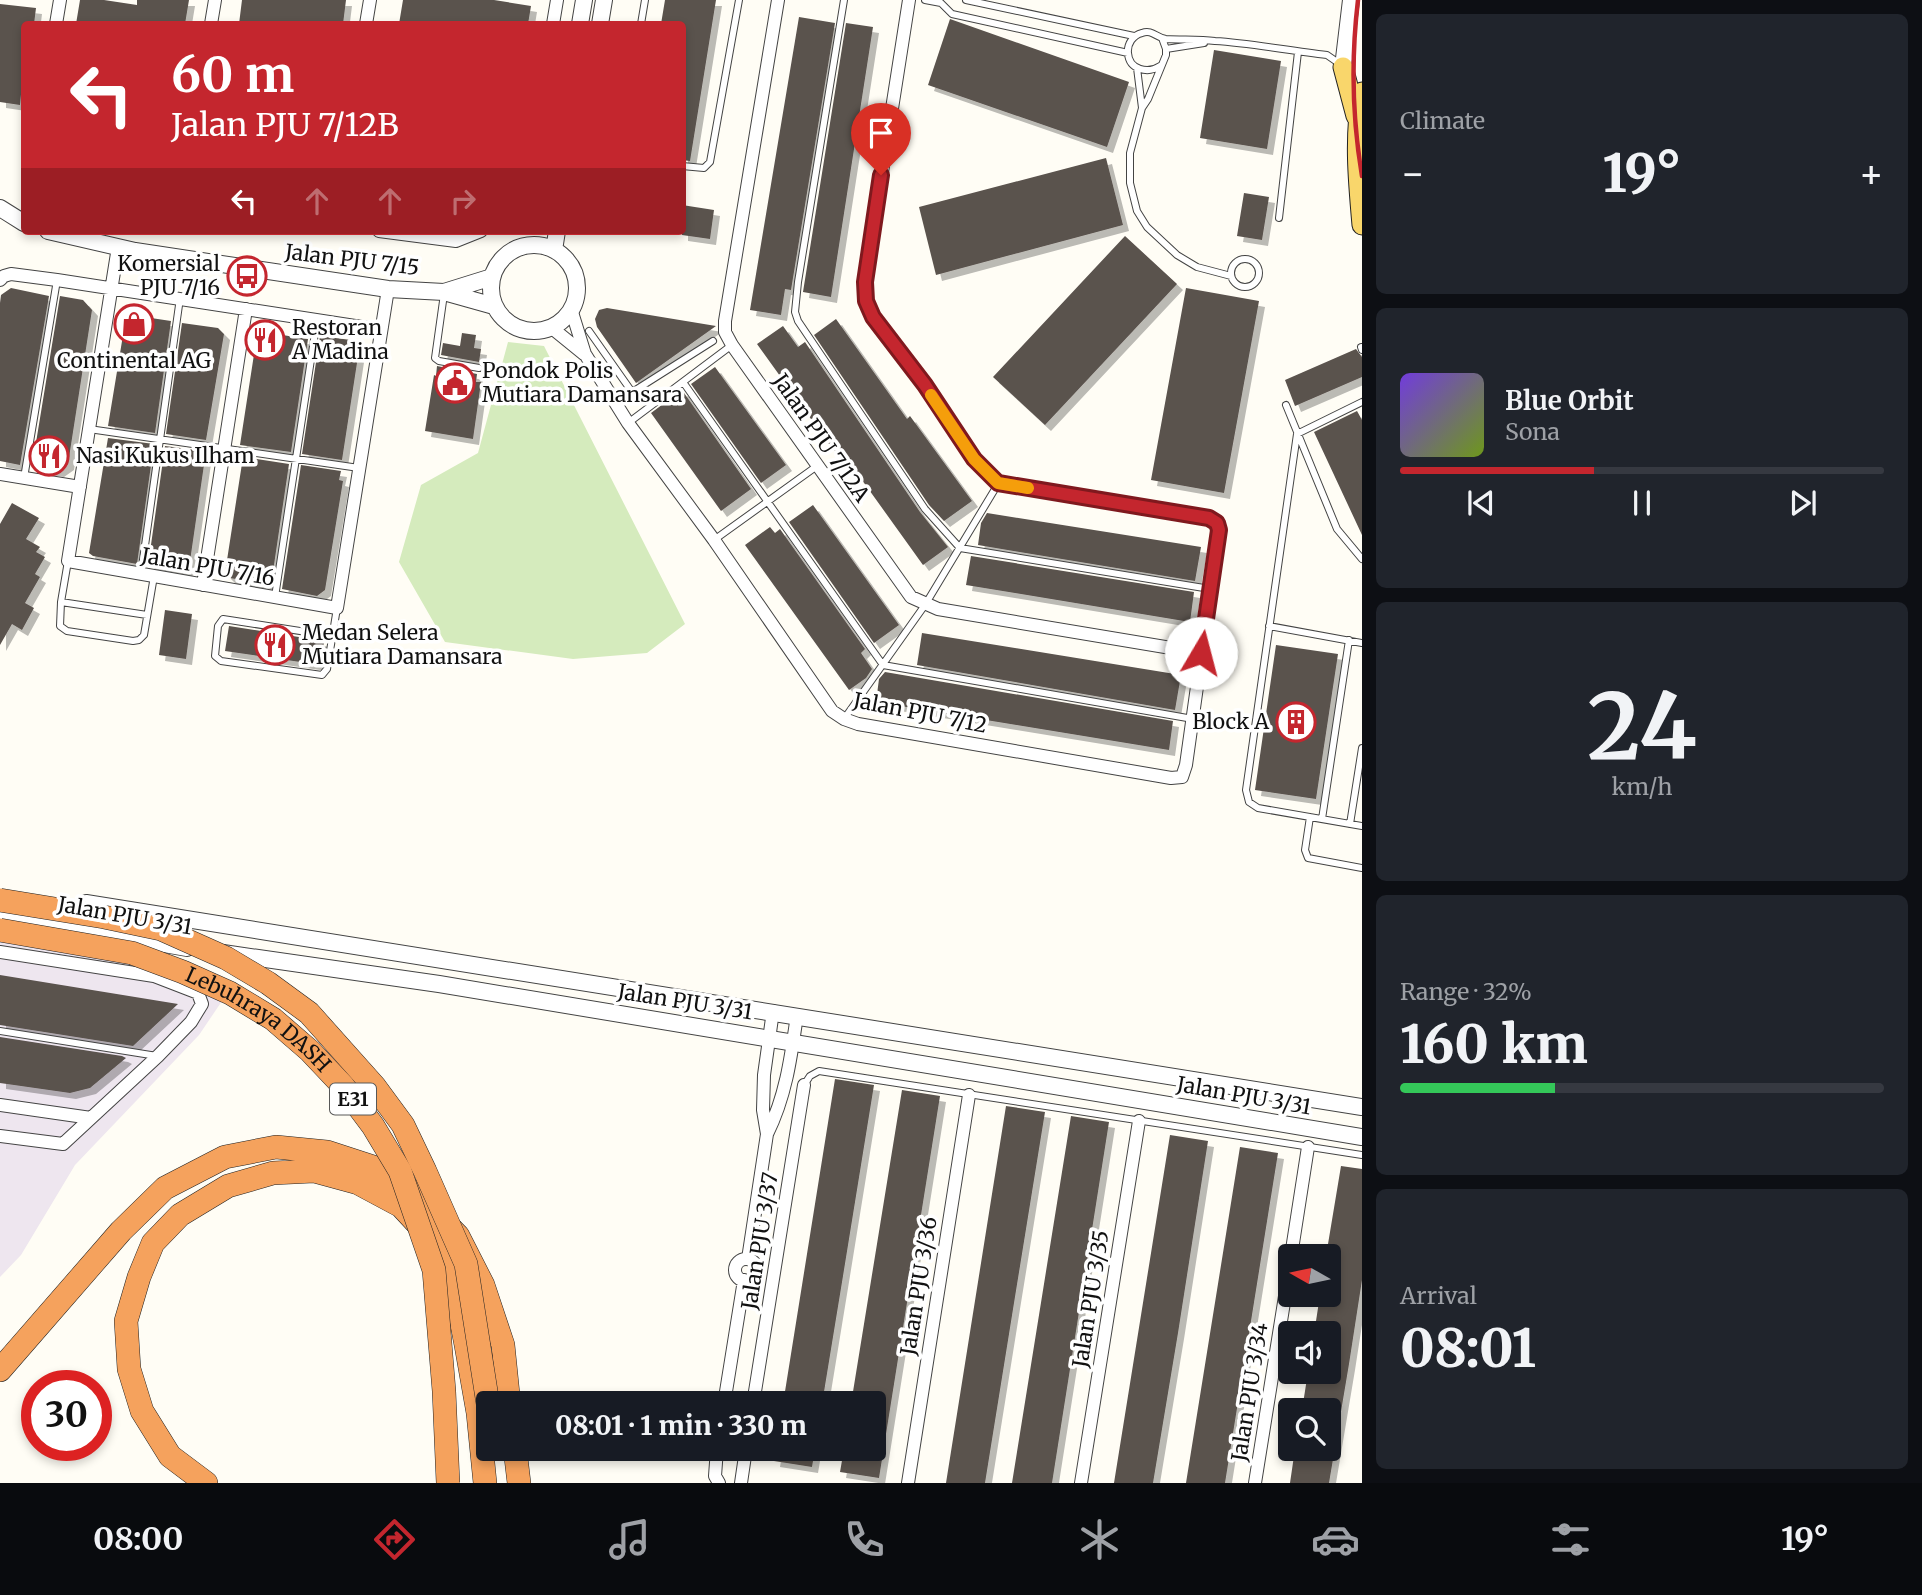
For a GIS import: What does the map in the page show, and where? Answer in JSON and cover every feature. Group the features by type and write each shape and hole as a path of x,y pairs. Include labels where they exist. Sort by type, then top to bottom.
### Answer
{"highway":[{"name":"Lebuhraya DASH","path":"0,900 161,929 226,958 268,983 309,1013 375,1087 403,1125 425,1171 466,1264 486,1391"},
{"name":"Lebuhraya DASH","path":"0,930 132,953 230,993 274,1019 310,1051 343,1086 373,1126 400,1171 434,1270 448,1483"},
{"path":"0,1370 121,1231 165,1188 225,1157 276,1147 327,1152 373,1167 419,1196 458,1236 483,1285 503,1345 508,1391"},
{"path":"206,1483 170,1456 142,1411 129,1368 126,1321 139,1277 153,1243 180,1216 228,1186 273,1173 314,1171 358,1183 401,1206 439,1247 454,1283 478,1413 485,1483"},
{"path":"495,1461 496,1483"},
{"path":"516,1461 519,1483"}],"main road":[{"path":"1343,67 1357,121"},
{"path":"1362,92 1357,121 1362,225"}],"street":[{"path":"56,21 60,0"},
{"path":"212,21 215,0"},
{"path":"366,21 370,0"},
{"path":"554,21 557,0"},
{"path":"580,21 584,0"},
{"path":"600,21 604,0"},
{"name":"Jalan PJU 7/12A","path":"778,0 725,332 911,597 925,605"},
{"path":"909,0 865,282 866,301 873,317 925,385 974,459 998,483"},
{"path":"1343,67 1351,0"},
{"path":"0,208 21,221"},
{"name":"Jalan PJU 7/15","path":"66,235 118,247 388,289 444,292 494,306"},
{"path":"410,235 456,241 471,235"},
{"path":"554,250 556,235"},
{"path":"538,238 565,258 573,270 576,283 572,309 552,328 538,332 512,326 501,317 494,306 490,291 498,264 508,253 538,238"},
{"path":"68,561 118,247"},
{"path":"0,281 11,275 57,280 381,330"},
{"name":"Jalan PJU 7/15","path":"444,292 492,277"},
{"path":"337,608 388,289"},
{"path":"203,585 246,309"},
{"name":"Jalan PJU 7/12","path":"572,309 585,354 628,424 714,540 832,711 858,724 1171,778 1182,777 1193,719 1219,530 1217,523 1209,518 998,483"},
{"name":"Jalan PJU 7/12","path":"552,328 585,354"},
{"path":"0,474 80,486"},
{"name":"Jalan PJU 7/16","path":"68,561 337,608"},
{"path":"925,605 1201,653"},
{"name":"Jalan PJU 3/31","path":"0,889 1362,1107"},
{"name":"Jalan PJU 3/31","path":"0,915 188,948 439,984 769,1037 1362,1137"},
{"path":"0,951 154,976 198,993 202,1004 191,1022 158,1056 63,1144 0,1136"},
{"path":"767,1134 763,1110 773,1012"},
{"path":"726,1391 744,1280 736,1273 736,1266 748,1259 767,1134 785,1092 797,1015"},
{"name":"Jalan PJU 3/37","path":"756,1391 804,1085"},
{"name":"Jalan PJU 3/36","path":"908,1483 969,1095"},
{"path":"0,1105 90,1118"},
{"name":"Jalan PJU 3/35","path":"1081,1483 1139,1121"},
{"path":"1293,1244 1308,1147"},
{"name":"Jalan PJU 3/34","path":"1255,1483 1283,1307"},
{"path":"716,1461 715,1476 719,1483"},
{"path":"741,1483 744,1461"}],"lane":[{"path":"642,21 645,0"},
{"path":"686,166 704,168 710,162 739,0"},
{"path":"844,0 798,282 798,321 925,509 960,548 1210,589"},
{"path":"925,0 941,3 949,0"},
{"path":"965,0 1134,36 1146,32 1162,38 1166,55 1142,108 1130,153 1130,183 1137,211 1147,227 1177,256 1197,267 1231,276 1237,285 1248,287 1257,281 1259,271 1253,262 1242,259 1234,265 1231,276"},
{"path":"941,3 952,13 1128,53"},
{"path":"1134,36 1130,41 1128,53 1132,64 1149,71 1160,66"},
{"path":"1162,38 1217,41 1326,55 1335,52 1345,43"},
{"path":"1166,49 1217,41"},
{"path":"1279,218 1298,52"},
{"path":"1326,55 1343,67"},
{"path":"1137,68 1142,108"},
{"path":"24,478 57,280"},
{"path":"444,292 435,358 479,368"},
{"path":"68,561 60,626 67,631 139,640 144,635 147,615 147,575 160,439 180,298"},
{"path":"274,598 317,320"},
{"path":"589,331 632,392"},
{"path":"615,403 713,341"},
{"path":"628,424 732,345"},
{"path":"683,382 883,665 1193,719"},
{"path":"1297,435 1362,402"},
{"path":"1286,405 1337,529 1362,559"},
{"path":"89,429 359,468"},
{"path":"1297,435 1246,797 1252,806 1258,808 1362,826"},
{"path":"714,540 817,466"},
{"path":"844,719 925,605 998,483"},
{"path":"61,602 147,615"},
{"path":"332,636 223,619 218,626 215,656 222,661 322,675 327,669 337,608"},
{"path":"1269,626 1362,643"},
{"path":"1322,819 1349,640"},
{"path":"1350,824 1362,748"},
{"path":"1310,817 1306,850 1308,858 1362,869"},
{"path":"0,1031 158,1056"},
{"path":"804,1085 810,1076 819,1071 1362,1156"}],"shaded area":[{"path":"0,925 148,949 222,1001 199,1035 75,1165 21,1255 0,1277"}],"green space":[{"path":"508,342 544,346 685,624 647,653 573,659 445,642 399,562 421,485 478,453"}],"building":[{"path":"80,0 137,5 137,0 189,0 186,21 76,21"},
{"path":"242,0 346,0 343,21 239,21"},
{"path":"403,0 494,0 531,6 528,21 400,21"},
{"path":"665,0 716,0 690,161 686,160 686,21 662,21"},
{"path":"0,4 36,8 34,21 21,21 20,105 0,102"},
{"path":"799,17 835,23 791,290 785,289 781,315 750,310"},
{"path":"950,19 1129,82 1107,147 928,85"},
{"path":"846,23 873,27 831,297 803,292"},
{"path":"1214,50 1281,61 1267,149 1200,138"},
{"path":"1106,158 1123,225 936,275 919,207"},
{"path":"1244,193 1269,197 1262,240 1237,236"},
{"path":"686,206 714,210 710,239 682,235 686,235"},
{"path":"1125,236 1177,284 1045,425 993,377"},
{"path":"11,288 49,296 20,465 0,461 0,303 1,295"},
{"path":"1186,288 1259,301 1224,493 1151,480"},
{"path":"60,296 83,300 92,310 68,464 58,471 32,467"},
{"path":"607,308 716,326 636,383 597,327 595,319 599,310"},
{"path":"131,315 171,321 155,433 108,426 126,317"},
{"path":"836,319 907,419 910,416 972,501 944,521 929,505 814,335"},
{"path":"182,323 218,328 224,334 206,440 166,434"},
{"path":"783,326 798,347 805,342 920,512 948,547 923,565 839,448 834,451 757,344"},
{"path":"263,332 308,339 291,452 240,445 257,335"},
{"path":"462,333 476,335 474,348 481,349 479,362 441,355 443,343 460,346"},
{"path":"320,336 351,340 359,350 342,460 302,454"},
{"path":"1356,349 1362,357 1362,377 1295,406 1285,380"},
{"path":"437,366 477,374 476,382 481,382 473,439 425,431"},
{"path":"715,367 786,465 761,483 691,384"},
{"path":"682,390 751,489 721,511 651,413"},
{"path":"1357,411 1362,420 1362,535 1314,432"},
{"path":"108,438 154,444 137,564 89,553"},
{"path":"165,446 204,451 205,458 189,568 183,572 148,566"},
{"path":"243,457 289,464 271,585 230,578 225,573"},
{"path":"301,465 341,471 339,480 343,481 325,590 317,596 282,589"},
{"path":"12,503 39,518 26,539 40,547 36,552 45,557 35,574 40,577 25,603 34,608 22,630 12,624 0,645 0,524"},
{"path":"813,505 899,625 874,643 789,522"},
{"path":"987,513 1201,547 1195,581 978,545 981,523"},
{"path":"770,527 775,533 780,529 865,649 861,653 872,669 866,678 849,690 745,545"},
{"path":"971,556 1194,592 1190,622 966,585"},
{"path":"165,610 192,614 186,659 159,655"},
{"name":"Medan Selera Mutiara Damansara","path":"229,626 324,641 321,665 225,651"},
{"path":"922,633 1181,675 1175,710 917,665"},
{"name":"Block A","path":"1276,645 1338,654 1316,799 1255,790"},
{"path":"885,672 1173,721 1169,750 876,702 879,679"},
{"path":"0,975 178,1004 133,1046 0,1025"},
{"path":"0,1037 126,1058 90,1088 70,1093 0,1083"},
{"path":"835,1079 874,1085 824,1391 785,1391"},
{"path":"902,1090 940,1096 886,1434 886,1391 853,1391"},
{"path":"1006,1106 1045,1112 985,1483 946,1483"},
{"path":"1071,1116 1109,1122 1052,1483 1012,1483"},
{"path":"1170,1135 1208,1141 1178,1333 1153,1483 1114,1483"},
{"path":"1240,1147 1278,1153 1225,1483 1186,1483"},
{"path":"1341,1166 1362,1169 1362,1280 1341,1412 1341,1398 1304,1398 1306,1384 1341,1384 1341,1321 1316,1321 1318,1307 1341,1307 1341,1244 1328,1244"},
{"path":"774,1461 813,1461 812,1467"},
{"path":"842,1461 882,1461 879,1478 840,1472"},
{"path":"1293,1461 1333,1461 1329,1483 1290,1483"}],"railway":[{"path":"1358,0 1354,88 1362,176"}],"slow traffic":[{"path":"931,395 974,459 998,483 1028,488"}],"place":[{"name":"Komersial PJU 7/16","path":"247,276"},
{"name":"Continental AG","path":"134,324"},
{"name":"Restoran A Madina","path":"265,340"},
{"name":"Pondok Polis Mutiara Damansara","path":"455,383"},
{"name":"Nasi Kukus Ilham","path":"49,456"},
{"name":"Medan Selera Mutiara Damansara","path":"275,645"},
{"name":"Block A","path":"1296,722"}],"route":[{"path":"881,175 865,282 866,301 873,317 925,385 974,459 998,483 1209,518 1217,523 1219,530 1201,653"}]}
